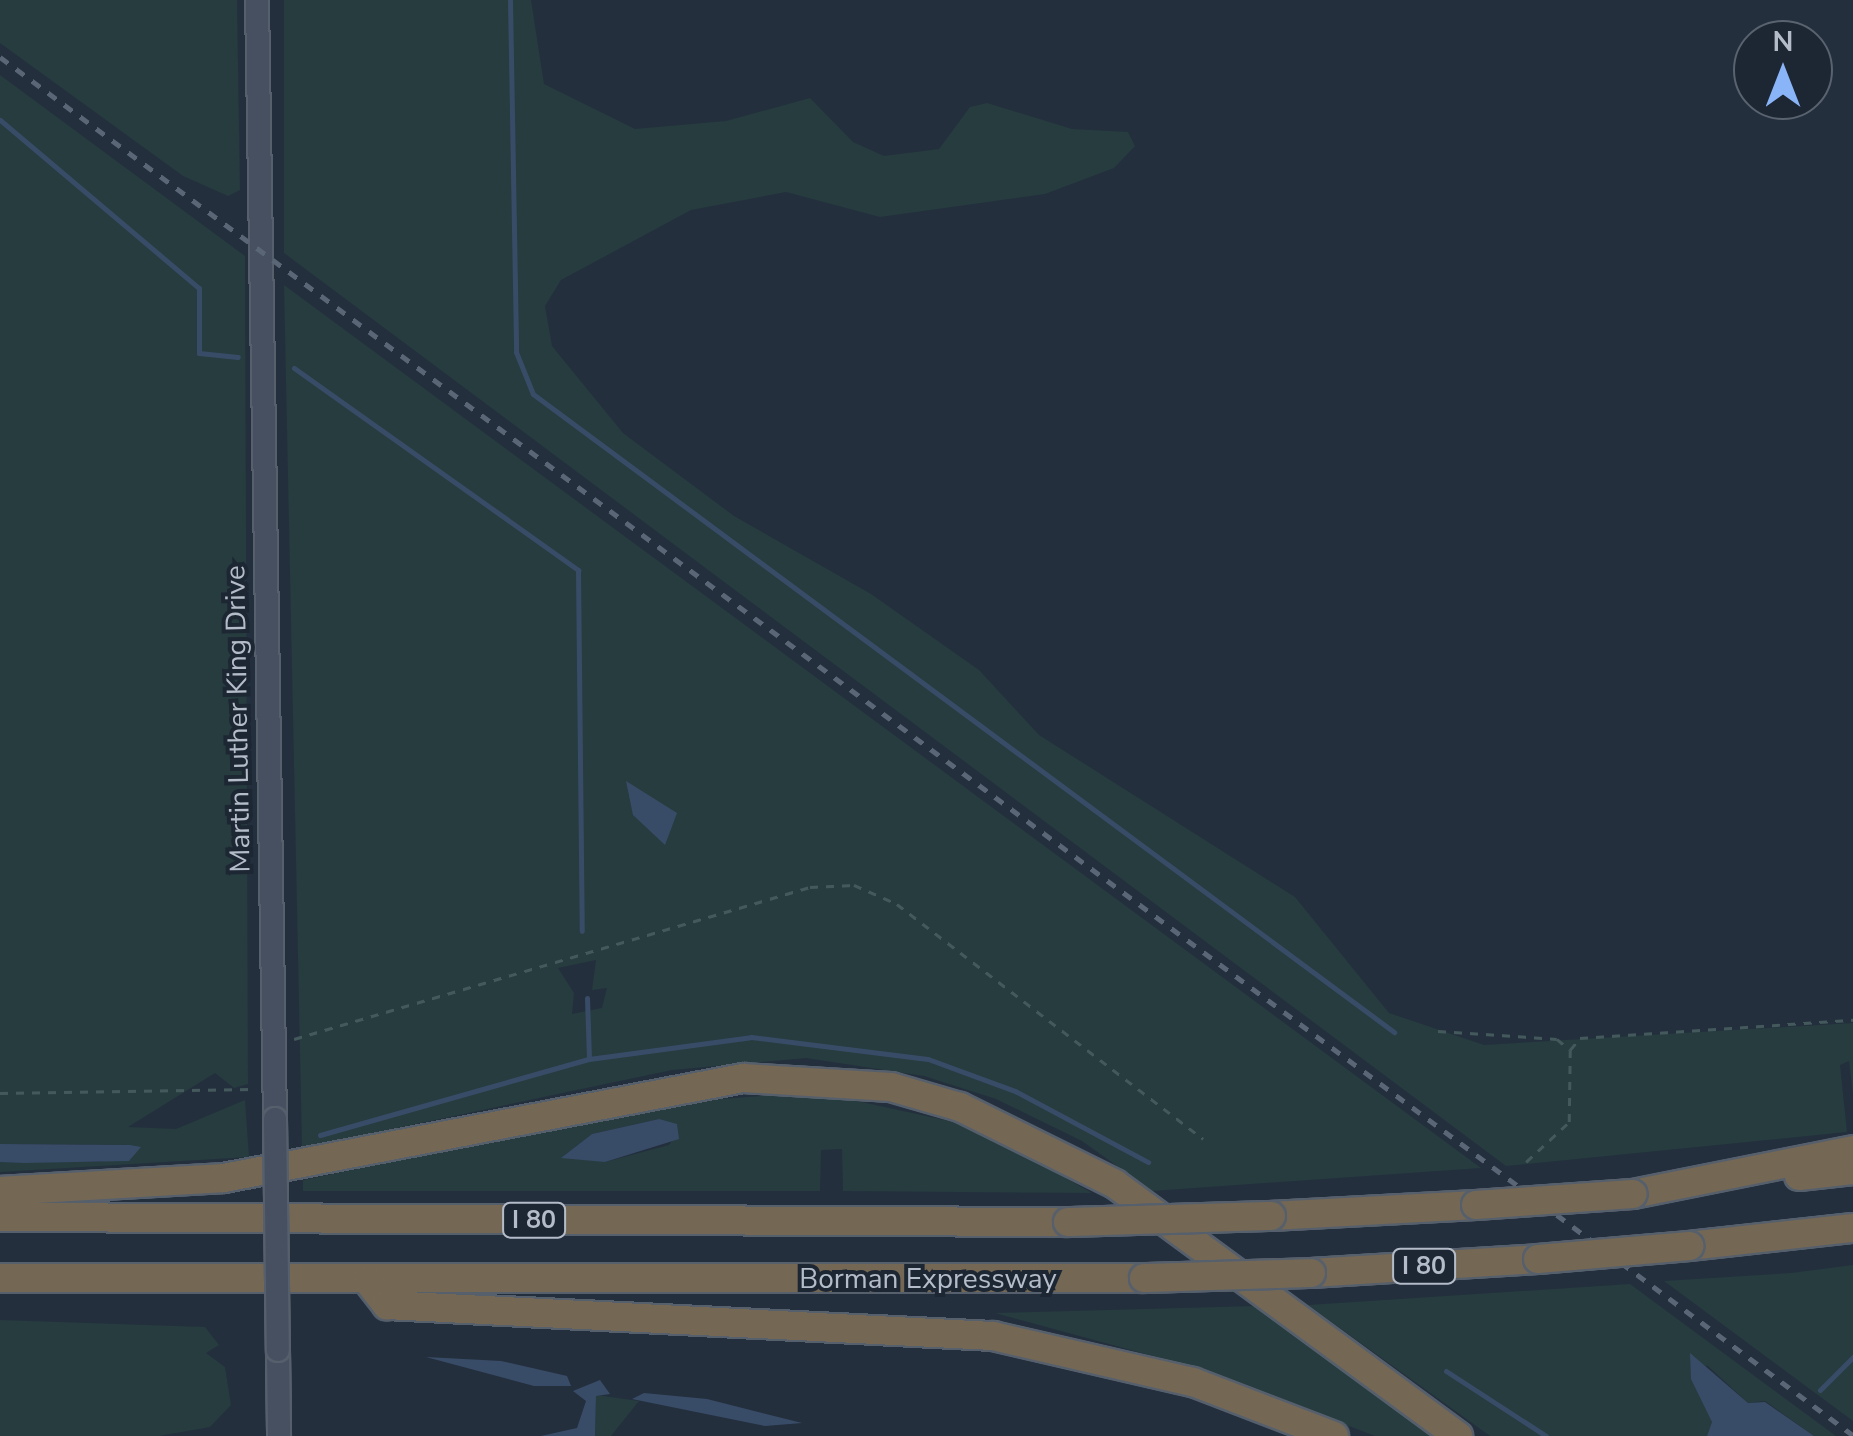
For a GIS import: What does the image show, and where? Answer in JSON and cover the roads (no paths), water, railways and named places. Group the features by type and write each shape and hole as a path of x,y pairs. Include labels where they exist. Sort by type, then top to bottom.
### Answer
{"highway":[{"path":"0,1191 224,1178 743,1078 891,1088 960,1107 1115,1184 1458,1436"},
{"path":"1633,1194 1853,1150"},
{"name":"Borman Expressway","path":"0,1218 1068,1222 1476,1206 1853,1170"},
{"name":"Borman Expressway","path":"0,1278 1144,1278 1311,1273 1538,1258 1853,1228"},
{"path":"368,1280 387,1304 993,1336 1193,1382 1334,1436"}],"main road":[{"name":"Martin Luther King Drive","path":"257,0 279,1436"}],"water":[{"path":"626,781 677,813 665,845 633,815"},
{"path":"659,1119 677,1124 679,1139 605,1162 561,1158 592,1134"},
{"path":"0,1144 141,1147 129,1161 24,1163 0,1162"},
{"path":"1690,1353 1748,1403 1765,1402 1814,1436 1707,1436 1712,1422 1691,1379"},
{"path":"426,1357 501,1361 567,1376 571,1386 534,1386"},
{"path":"600,1380 610,1394 596,1396 595,1436 541,1436 577,1428 586,1401 573,1391"},
{"path":"644,1393 707,1399 802,1423 765,1426 632,1399"}],"waterway":[{"path":"510,0 516,352 533,394 1394,1032"},
{"path":"0,120 199,288 199,353 238,357"},
{"path":"294,368 578,570 582,931"},
{"path":"587,998 589,1059"},
{"path":"320,1135 589,1059 751,1037 928,1059 1015,1091 1148,1162"},
{"path":"1820,1390 1853,1357"},
{"path":"1446,1371 1546,1436"}],"railway":[{"path":"0,57 1853,1435"}]}
